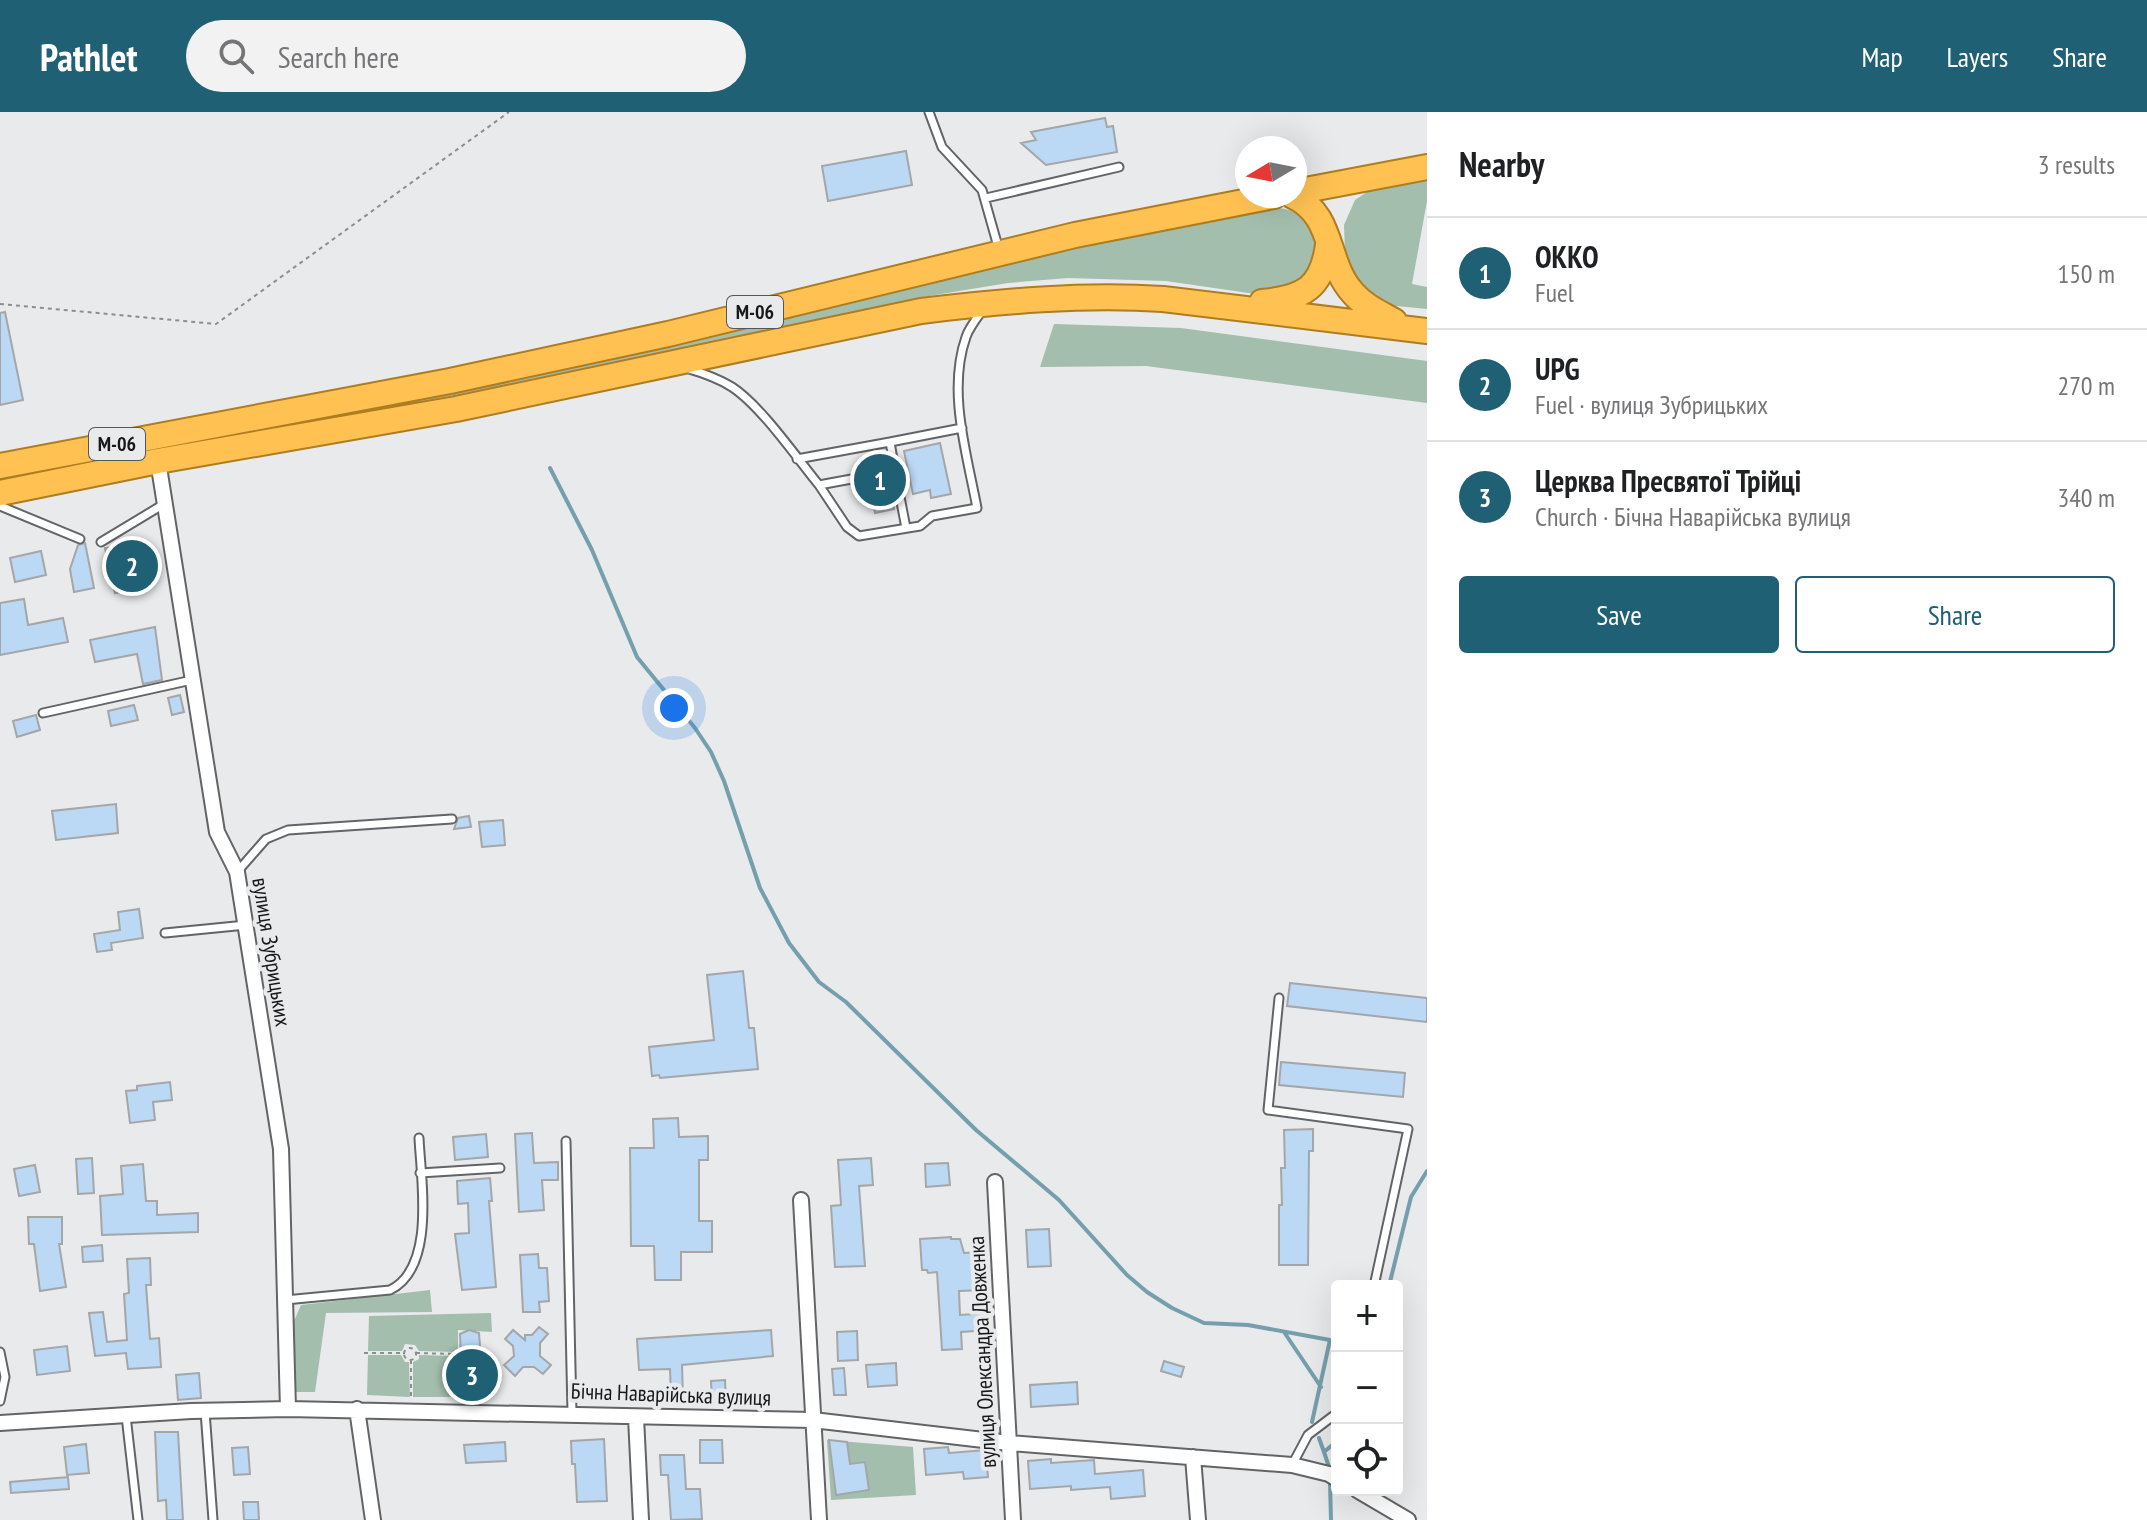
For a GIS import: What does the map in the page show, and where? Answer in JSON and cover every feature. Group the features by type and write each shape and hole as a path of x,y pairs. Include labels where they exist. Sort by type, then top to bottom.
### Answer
{"highway":[{"path":"1307,191 1427,167"},
{"name":"М-06","path":"0,466 450,381 668,334 999,252 1235,204"},
{"path":"1307,205 1318,214 1338,270 1353,293 1367,305 1417,329"},
{"path":"1232,306 1282,300 1301,294 1315,284 1322,273 1329,240"},
{"name":"М-06","path":"0,493 158,461 456,409 921,311 988,302 1120,296 1232,306 1417,329"}],"street":[{"name":"вулиця Зубрицьких","path":"158,461 217,832 237,872 281,1149 288,1409"},
{"name":"вулиця Олександра Довженка","path":"995,1182 1013,1520"},
{"path":"801,1200 819,1520"},
{"name":"Бічна Наварійська вулиця","path":"0,1423 288,1409 813,1420 1009,1443 1292,1465 1331,1475"},
{"path":"357,1409 373,1520"},
{"path":"636,1417 641,1520"},
{"path":"1193,1457 1198,1520"},
{"path":"1367,1496 1408,1520"}],"lane":[{"path":"929,112 942,147 982,190 999,252"},
{"path":"986,198 1119,167"},
{"path":"673,364 715,377 736,389 819,485 847,527 859,536 920,526 932,516 977,508 962,428 960,358 966,334 988,302"},
{"path":"797,459 962,428"},
{"path":"890,442 906,528"},
{"path":"819,485 895,471"},
{"path":"101,542 164,504"},
{"path":"0,506 80,539"},
{"path":"43,713 192,680"},
{"path":"237,872 266,839 288,830 452,819"},
{"path":"165,933 246,925"},
{"path":"1279,998 1268,1110 1408,1129 1375,1280"},
{"path":"285,1300 390,1290 402,1284 413,1271 423,1223 419,1138"},
{"path":"566,1141 572,1413"},
{"path":"420,1173 500,1168"},
{"path":"0,1352 5,1377 0,1401"},
{"path":"205,1411 213,1520"},
{"path":"126,1416 138,1520"},
{"path":"1292,1465 1308,1435 1331,1418"}],"path":[{"path":"0,304 216,324 509,112"},
{"path":"364,1353 404,1353 411,1348 416,1353 458,1354"},
{"path":"404,1353 411,1360"},
{"path":"411,1410 411,1360 416,1353"}],"green space":[{"path":"1427,177 1427,201 1412,284 1427,287 1427,309 1387,305 1352,280 1345,253 1344,225 1355,200 1373,188"},
{"path":"1279,208 1303,219 1319,241 1310,280 1269,296 1166,281 1068,278 1008,283 917,298 603,366 0,484 0,475 1002,263"},
{"path":"1054,324 1181,328 1427,361 1427,403 1146,366 1040,367"},
{"path":"430,1290 432,1312 326,1313 315,1392 293,1392 294,1321 301,1305"},
{"path":"491,1313 492,1332 458,1330 458,1352 419,1351 415,1345 405,1344 402,1351 368,1351 369,1316"},
{"path":"368,1355 401,1355 405,1362 409,1362 410,1397 367,1395"},
{"path":"419,1355 458,1356 458,1397 413,1397 413,1362 419,1359"},
{"path":"827,1440 913,1447 916,1495 831,1500"}],"building":[{"path":"1105,118 1107,127 1113,126 1117,152 1046,165 1021,143 1036,140 1031,132"},
{"path":"906,151 912,185 828,201 822,166"},
{"path":"5,312 23,400 0,405 0,313"},
{"path":"940,443 951,494 931,498 930,490 913,494 904,451"},
{"path":"883,455 885,466 866,470 864,459"},
{"path":"888,479 894,509 875,513 869,482"},
{"path":"85,543 94,588 74,592 70,569 78,545"},
{"path":"147,543 153,586 115,593 105,548"},
{"path":"41,551 46,575 15,582 10,558"},
{"path":"24,599 28,625 63,618 68,642 0,655 0,603"},
{"path":"155,627 162,680 143,684 137,654 95,662 90,640"},
{"path":"180,695 184,712 172,715 168,698"},
{"path":"134,705 138,720 111,726 108,711"},
{"path":"36,715 40,730 17,737 13,721"},
{"path":"116,804 118,833 56,840 52,811"},
{"path":"469,816 471,827 454,829 458,818"},
{"path":"503,820 505,845 482,847 479,822"},
{"path":"139,909 143,938 111,943 112,950 97,952 94,934 120,930 118,912"},
{"path":"743,971 749,1028 754,1028 758,1069 660,1078 659,1075 652,1076 649,1047 714,1040 707,975"},
{"path":"1290,983 1427,998 1427,1022 1287,1006"},
{"path":"1281,1062 1405,1073 1403,1097 1279,1085"},
{"path":"170,1082 172,1100 153,1102 155,1120 130,1123 126,1091 137,1090 137,1086"},
{"path":"678,1118 679,1137 708,1136 708,1160 699,1160 699,1221 712,1221 712,1252 681,1252 681,1280 655,1280 654,1246 631,1246 630,1148 654,1148 653,1119"},
{"path":"1313,1129 1313,1151 1309,1151 1308,1265 1279,1265 1281,1168 1285,1168 1284,1130"},
{"path":"532,1133 534,1163 558,1162 558,1180 542,1180 544,1210 519,1212 515,1134"},
{"path":"486,1134 488,1157 455,1160 453,1137"},
{"path":"92,1158 94,1193 78,1194 76,1159"},
{"path":"871,1158 873,1185 859,1186 865,1266 835,1267 831,1206 841,1205 838,1160"},
{"path":"948,1163 950,1185 926,1187 925,1164"},
{"path":"143,1164 146,1201 157,1201 157,1215 198,1213 198,1232 102,1235 100,1196 123,1194 121,1166"},
{"path":"35,1165 40,1192 19,1196 14,1169"},
{"path":"490,1178 496,1287 462,1290 455,1234 469,1233 468,1203 458,1204 457,1181"},
{"path":"28,1217 62,1217 62,1244 59,1244 66,1287 40,1291 34,1244 29,1244"},
{"path":"1049,1229 1051,1266 1028,1267 1026,1230"},
{"path":"920,1239 960,1239 964,1253 978,1252 979,1273 985,1273 986,1290 959,1291 960,1315 988,1313 989,1330 961,1332 962,1349 942,1350 937,1272 922,1270"},
{"path":"102,1245 103,1261 83,1262 82,1247"},
{"path":"538,1254 539,1268 547,1268 549,1301 539,1302 540,1312 523,1312 520,1255"},
{"path":"150,1258 151,1285 146,1285 150,1339 159,1338 161,1367 128,1369 126,1353 95,1356 89,1313 103,1312 107,1342 127,1340 124,1294 129,1293 127,1259"},
{"path":"539,1327 548,1334 540,1343 540,1356 551,1365 543,1374 534,1367 523,1367 515,1376 504,1365 514,1356 513,1346 505,1339 513,1330 525,1340 525,1335 532,1335"},
{"path":"469,1330 479,1333 481,1359 476,1359 478,1391 467,1392 460,1334"},
{"path":"771,1330 773,1356 682,1365 683,1399 671,1399 670,1369 639,1370 637,1339"},
{"path":"857,1331 858,1360 838,1361 837,1332"},
{"path":"67,1346 70,1371 37,1375 34,1350"},
{"path":"1164,1361 1184,1367 1181,1377 1161,1371"},
{"path":"896,1363 897,1385 868,1387 866,1365"},
{"path":"844,1368 846,1395 834,1395 832,1369"},
{"path":"199,1373 201,1398 178,1400 176,1375"},
{"path":"725,1380 726,1401 712,1402 711,1381"},
{"path":"1077,1382 1078,1404 1031,1407 1030,1385"},
{"path":"155,1432 178,1432 183,1520 167,1520 166,1500 158,1501"},
{"path":"604,1439 607,1501 577,1502 571,1441"},
{"path":"700,1440 722,1440 723,1463 700,1463"},
{"path":"829,1440 847,1442 850,1464 865,1462 869,1490 836,1495"},
{"path":"505,1442 506,1461 466,1463 464,1445"},
{"path":"86,1444 89,1473 67,1475 64,1447"},
{"path":"248,1447 250,1474 234,1475 232,1448"},
{"path":"948,1447 949,1453 986,1450 988,1477 964,1479 963,1472 926,1475 924,1449"},
{"path":"660,1455 684,1455 686,1489 700,1489 702,1519 671,1520 668,1475 661,1475"},
{"path":"1051,1459 1051,1463 1094,1460 1095,1474 1143,1470 1145,1496 1111,1499 1110,1487 1030,1489 1028,1461"},
{"path":"68,1477 69,1489 11,1493 10,1482"},
{"path":"243,1502 258,1502 259,1520 244,1520"}],"waterway":[{"path":"550,468 592,550 637,657 711,752 724,781 760,888 789,943 819,982 846,1002 976,1130 1059,1200 1127,1275 1147,1292 1204,1323 1248,1325 1330,1340 1312,1422"},
{"path":"1390,1280 1411,1197 1427,1171"},
{"path":"1284,1332 1321,1387"},
{"path":"1319,1438 1324,1452"},
{"path":"1329,1467 1324,1452 1331,1446"},
{"path":"1330,1482 1331,1520"}],"place":[{"name":"ОККО","path":"880,480"},
{"name":"UPG","path":"132,566"},
{"name":"Церква Пресвятої Трійці","path":"472,1375"}]}
